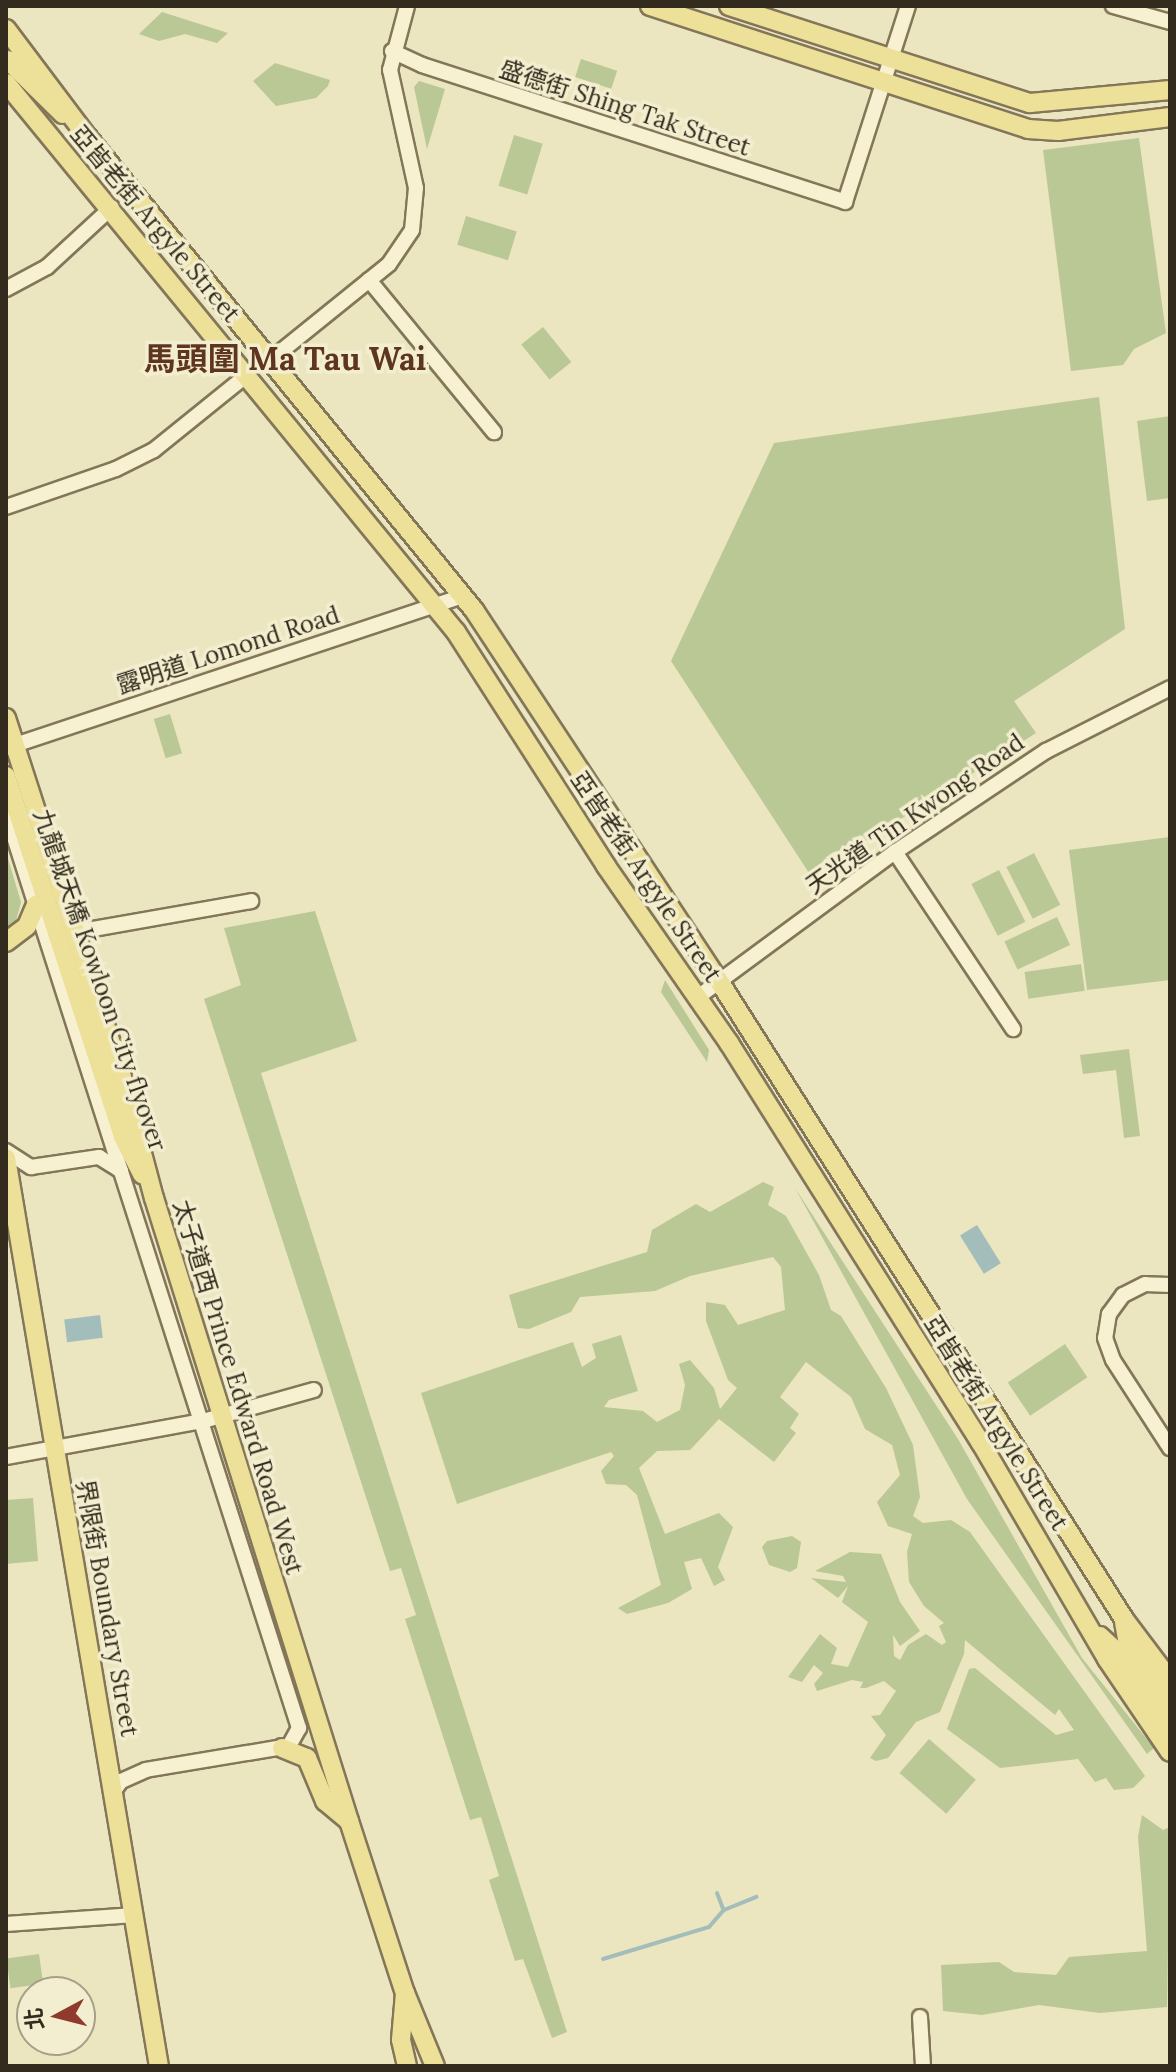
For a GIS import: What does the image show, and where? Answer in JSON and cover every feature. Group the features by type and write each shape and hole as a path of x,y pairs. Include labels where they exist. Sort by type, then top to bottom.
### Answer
{"main road":[{"path":"650,6 1013,125 1050,131 1170,117"},
{"path":"729,6 1030,103 1061,103 1167,89"},
{"name":"亞皆老街 Argyle Street","path":"6,29 86,135 463,596 719,981 1124,1619 1167,1671"},
{"path":"7,59 86,135"},
{"path":"7,59 55,140"},
{"name":"亞皆老街 Argyle Street","path":"6,83 112,207 437,605 606,866 698,997 1095,1632 1107,1659 1170,1752"},
{"name":"太子道西 Prince Edward Road West","path":"6,718 10,746 76,932 154,1198 349,1821 405,1993 435,2066"},
{"name":"九龍城天橋 Kowloon City flyover","path":"6,776 123,1137 154,1198"},
{"path":"6,942 27,926 36,905"},
{"name":"界限街 Boundary Street","path":"6,1158 159,2066"},
{"path":"1124,1619 1123,1648 1170,1728"},
{"path":"1095,1632 1123,1648 1170,1706"},
{"path":"282,1748 307,1758 325,1801 349,1821"},
{"path":"405,1993 401,2040 407,2066"}],"street":[{"path":"269,361 398,254 416,216 416,188 390,79 392,51 407,6"},
{"path":"883,82 908,6"},
{"path":"1113,6 1162,20 1170,30"},
{"name":"盛德街 Shing Tak Street","path":"392,51 422,65 845,202 883,82"},
{"path":"6,289 47,267 112,207"},
{"path":"369,280 494,432"},
{"path":"6,507 140,457 247,375"},
{"name":"露明道 Lomond Road","path":"10,746 463,596"},
{"name":"天光道 Tin Kwong Road","path":"698,997 895,852 1046,751 1170,688"},
{"name":"太子道西 Prince Edward Road West","path":"6,812 298,1719 295,1741 282,1748"},
{"path":"895,852 1013,1029"},
{"path":"76,932 251,901"},
{"path":"6,1151 31,1167 99,1157 122,1171"},
{"path":"1170,1285 1145,1284 1123,1295 1106,1326 1108,1350 1170,1448"},
{"path":"6,1457 56,1452 203,1421 314,1390"},
{"path":"114,1791 121,1781 146,1770 282,1748"},
{"path":"6,1924 135,1915"},
{"path":"920,2017 923,2066"}],"green space":[{"path":"162,12 228,33 217,43 185,34 159,41 139,34"},
{"path":"581,59 617,71 611,89 575,77"},
{"path":"275,63 330,80 328,86 316,98 276,106 253,81"},
{"path":"419,81 445,89 427,149 414,87"},
{"path":"514,135 543,144 527,194 499,186"},
{"path":"1139,138 1166,333 1134,349 1123,365 1071,371 1043,150"},
{"path":"466,216 517,231 508,260 457,245"},
{"path":"543,327 571,362 550,380 521,345"},
{"path":"1099,397 1125,629 1014,701 1036,733 811,876 671,661 774,443"},
{"path":"1170,416 1170,498 1147,501 1137,421"},
{"path":"170,714 182,753 166,758 154,719"},
{"path":"1170,837 1170,980 1087,990 1069,850"},
{"path":"6,852 21,902 16,921 6,930"},
{"path":"1034,853 1060,905 1033,919 1006,867"},
{"path":"999,870 1025,922 998,936 971,884"},
{"path":"315,911 357,1041 261,1073 567,2032 552,2038 523,1959 515,1961 489,1880 499,1876 481,1817 470,1820 405,1619 416,1615 401,1568 390,1571 204,999 241,985 224,928"},
{"path":"1057,917 1070,945 1018,970 1004,942"},
{"path":"1081,964 1085,991 1028,999 1025,972"},
{"path":"665,980 709,1050 707,1062 661,992"},
{"path":"1129,1049 1140,1136 1124,1138 1116,1070 1083,1074 1080,1055"},
{"path":"763,1182 774,1187 768,1205 786,1216 819,1275 831,1310 841,1316 886,1388 913,1445 920,1497 913,1516 923,1523 951,1520 970,1532 1145,1776 1133,1788 1114,1790 1106,1778 1095,1782 1078,1759 1000,1768 947,1729 969,1669 975,1668 1056,1735 1074,1730 1059,1709 1055,1715 965,1640 964,1654 940,1712 916,1722 888,1758 876,1761 870,1758 886,1735 871,1716 880,1715 896,1691 884,1681 860,1688 863,1682 852,1680 817,1691 814,1684 823,1673 814,1665 802,1682 788,1677 820,1634 837,1648 831,1664 848,1667 868,1622 842,1602 848,1586 838,1598 811,1578 846,1582 843,1576 815,1571 850,1552 881,1554 900,1602 920,1631 900,1646 893,1635 894,1656 900,1660 908,1645 926,1634 942,1645 946,1642 939,1626 944,1623 924,1606 909,1582 907,1552 912,1534 888,1526 877,1502 900,1475 892,1445 865,1429 851,1397 806,1362 780,1397 799,1414 790,1428 796,1433 774,1462 719,1419 690,1450 657,1451 639,1468 665,1534 719,1513 733,1527 718,1567 725,1580 714,1586 701,1558 684,1562 692,1589 668,1603 627,1614 618,1608 661,1585 637,1495 626,1485 606,1484 601,1471 614,1456 611,1452 457,1504 421,1393 573,1342 582,1367 596,1358 592,1344 621,1335 638,1391 609,1400 604,1407 643,1411 657,1422 680,1410 685,1385 679,1364 690,1360 714,1388 720,1409 737,1388 728,1380 706,1321 706,1302 725,1305 738,1325 785,1310 781,1267 773,1257 690,1276 655,1291 580,1297 571,1312 529,1329 518,1328 509,1295 647,1252 652,1230 696,1204 710,1212"},
{"path":"795,1188 958,1439 1082,1658 1154,1748 1147,1754 967,1499"},
{"path":"1065,1344 1087,1377 1030,1416 1008,1383"},
{"path":"33,1498 38,1561 6,1564 6,1500"},
{"path":"792,1536 801,1542 797,1568 790,1572 769,1565 762,1547 767,1541"},
{"path":"929,1739 976,1780 946,1814 899,1773"},
{"path":"1142,1815 1163,1830 1170,1827 1167,2007 1100,2013 1039,2005 982,2015 943,2011 941,1965 999,1962 1014,1972 1056,1975 1069,1957 1147,1951 1138,1837"},
{"path":"39,1954 42,1976 16,1976 16,1988 10,1988 6,1959"}],"water":[{"path":"977,1225 1001,1263 984,1274 960,1236"},
{"path":"100,1315 103,1338 67,1342 64,1319"}],"waterway":[{"path":"717,1893 723,1909"},
{"path":"603,1959 709,1927 724,1910 756,1897"}],"district":[{"name":"馬頭圍 Ma Tau Wai","path":"285,359"}]}
